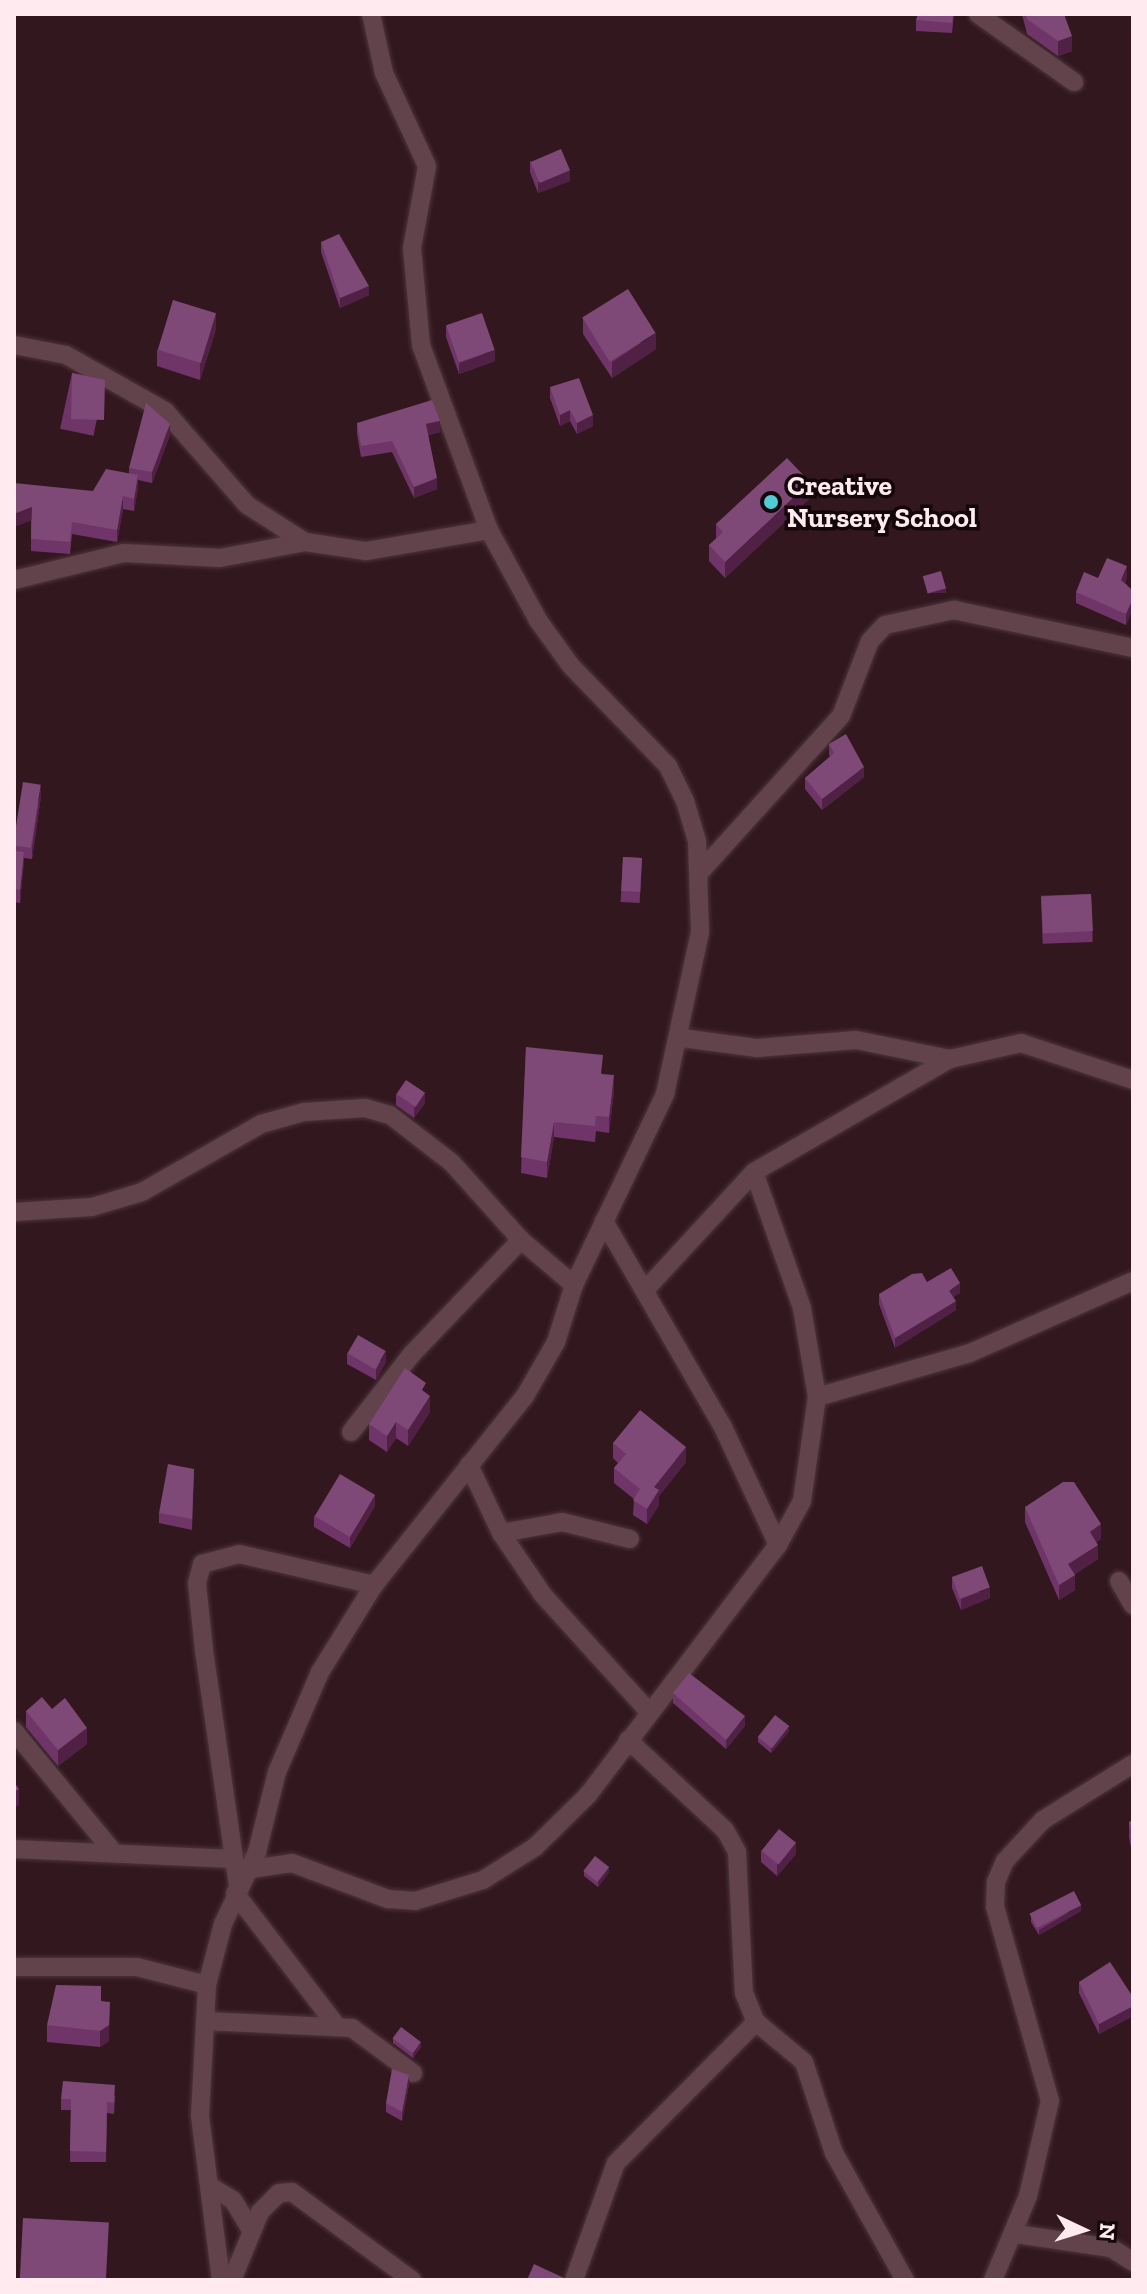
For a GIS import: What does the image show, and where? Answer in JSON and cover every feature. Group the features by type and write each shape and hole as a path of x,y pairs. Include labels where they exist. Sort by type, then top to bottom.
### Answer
{"street":[{"path":"221,2280 213,2188 200,2115 207,1985 237,1889 250,1869 294,1726 374,1585 525,1396 556,1342 574,1285 646,1143 682,1038 695,977 700,872 685,801 668,766 571,666 489,530 421,345 412,248 427,166 388,83 371,14"},
{"path":"978,14 1074,82"},
{"path":"14,345 66,355 165,411 247,505 305,542"},
{"path":"14,580 124,553 220,558 305,542 366,551 489,530"},
{"path":"700,872 841,716 870,641 885,625 954,610 1133,648"},
{"path":"682,1038 757,1048 856,1040 950,1059"},
{"path":"647,1288 754,1172 950,1059 1021,1043 1133,1080"},
{"path":"14,1212 92,1207 142,1192 261,1124 304,1112 365,1108 390,1115 452,1163 521,1240 574,1285"},
{"path":"250,1869 292,1863 388,1899 443,1896 535,1847 628,1740 778,1545 802,1501 817,1397 802,1308 754,1172"},
{"path":"604,1221 647,1288 778,1545"},
{"path":"351,1432 412,1354 521,1240"},
{"path":"817,1397 970,1353 1133,1281"},
{"path":"469,1465 501,1533 543,1595 648,1711"},
{"path":"501,1533 562,1522 630,1539"},
{"path":"335,2024 237,1889 197,1583 202,1564 239,1554 374,1585"},
{"path":"1119,1581 1133,1605"},
{"path":"14,1731 111,1849"},
{"path":"628,1740 725,1830 737,1852 739,1949 756,2022 804,2062 834,2153 905,2280"},
{"path":"993,2280 1016,2234 1050,2101 995,1907 996,1882 1005,1861 1043,1820 1133,1764"},
{"path":"14,1849 111,1849 233,1859"},
{"path":"14,1967 137,1967 207,1985"},
{"path":"205,2021 335,2024 369,2036 413,2073"},
{"path":"574,2280 616,2163 756,2022"},
{"path":"213,2188 233,2200 251,2230"},
{"path":"232,2280 251,2230 279,2193 292,2192 412,2280"},
{"path":"1016,2234 1111,2248 1133,2262"}],"building":[{"path":"918,14 953,14 952,23 916,20"},
{"path":"1026,14 1064,14 1072,36 1058,41 1027,19"},
{"path":"561,149 570,170 540,183 531,162"},
{"path":"339,234 369,286 340,298 321,242"},
{"path":"628,289 656,333 610,362 582,318"},
{"path":"173,300 216,313 201,363 158,350"},
{"path":"482,313 495,350 459,362 446,325"},
{"path":"72,373 105,380 104,420 71,419"},
{"path":"579,378 593,415 577,423 570,410 560,415 550,387"},
{"path":"432,400 440,421 426,424 437,478 414,487 392,441 361,446 357,423"},
{"path":"146,403 170,424 152,472 129,468"},
{"path":"787,458 810,482 725,562 709,545 723,532 716,524"},
{"path":"106,469 138,475 134,499 123,496 117,530 72,522 70,542 31,539 32,507 14,514 14,483 93,491"},
{"path":"1107,558 1127,566 1121,580 1133,591 1133,598 1126,614 1076,592 1084,572 1098,578"},
{"path":"941,571 946,588 928,594 923,576"},
{"path":"846,734 864,767 822,799 805,778 834,753 829,744"},
{"path":"23,782 41,785 31,848 14,845"},
{"path":"14,851 24,852 20,890 14,889"},
{"path":"623,857 642,858 640,892 621,891"},
{"path":"1091,894 1093,931 1043,934 1041,897"},
{"path":"526,1047 603,1055 601,1074 614,1075 609,1117 596,1116 595,1126 554,1122 547,1162 521,1157"},
{"path":"406,1080 425,1093 416,1107 396,1094"},
{"path":"951,1268 960,1283 949,1291 956,1301 895,1338 879,1294 912,1274 922,1273 927,1282"},
{"path":"358,1335 386,1351 375,1369 348,1353"},
{"path":"405,1368 426,1383 422,1390 430,1396 408,1430 396,1422 387,1436 369,1424"},
{"path":"640,1410 686,1447 654,1487 659,1490 647,1509 633,1500 640,1489 614,1468 626,1454 613,1443"},
{"path":"168,1464 194,1469 192,1519 159,1513"},
{"path":"340,1474 375,1495 350,1537 315,1516"},
{"path":"1063,1482 1074,1482 1101,1524 1090,1532 1098,1545 1068,1564 1075,1575 1059,1585 1025,1507"},
{"path":"982,1566 990,1588 960,1599 952,1577"},
{"path":"689,1673 745,1716 726,1740 673,1693"},
{"path":"42,1697 52,1709 65,1698 87,1728 58,1750 26,1711"},
{"path":"775,1715 789,1726 772,1748 758,1737"},
{"path":"779,1829 796,1843 778,1865 761,1851"},
{"path":"595,1856 609,1867 597,1882 583,1871"},
{"path":"1074,1891 1081,1905 1037,1928 1029,1914"},
{"path":"1110,1962 1133,1997 1133,2006 1099,2024 1079,1982"},
{"path":"56,1985 101,1986 101,2001 110,2002 109,2025 100,2031 47,2025"},
{"path":"401,2027 421,2042 413,2053 393,2038"},
{"path":"392,2069 409,2075 402,2112 386,2103"},
{"path":"63,2081 115,2085 114,2103 107,2102 106,2152 70,2151 71,2099 61,2099"},
{"path":"23,2218 109,2223 106,2280 20,2280"},
{"path":"534,2264 564,2278 563,2280 527,2280"}],"place":[{"name":"Creative Nursery School","path":"771,502"}]}
